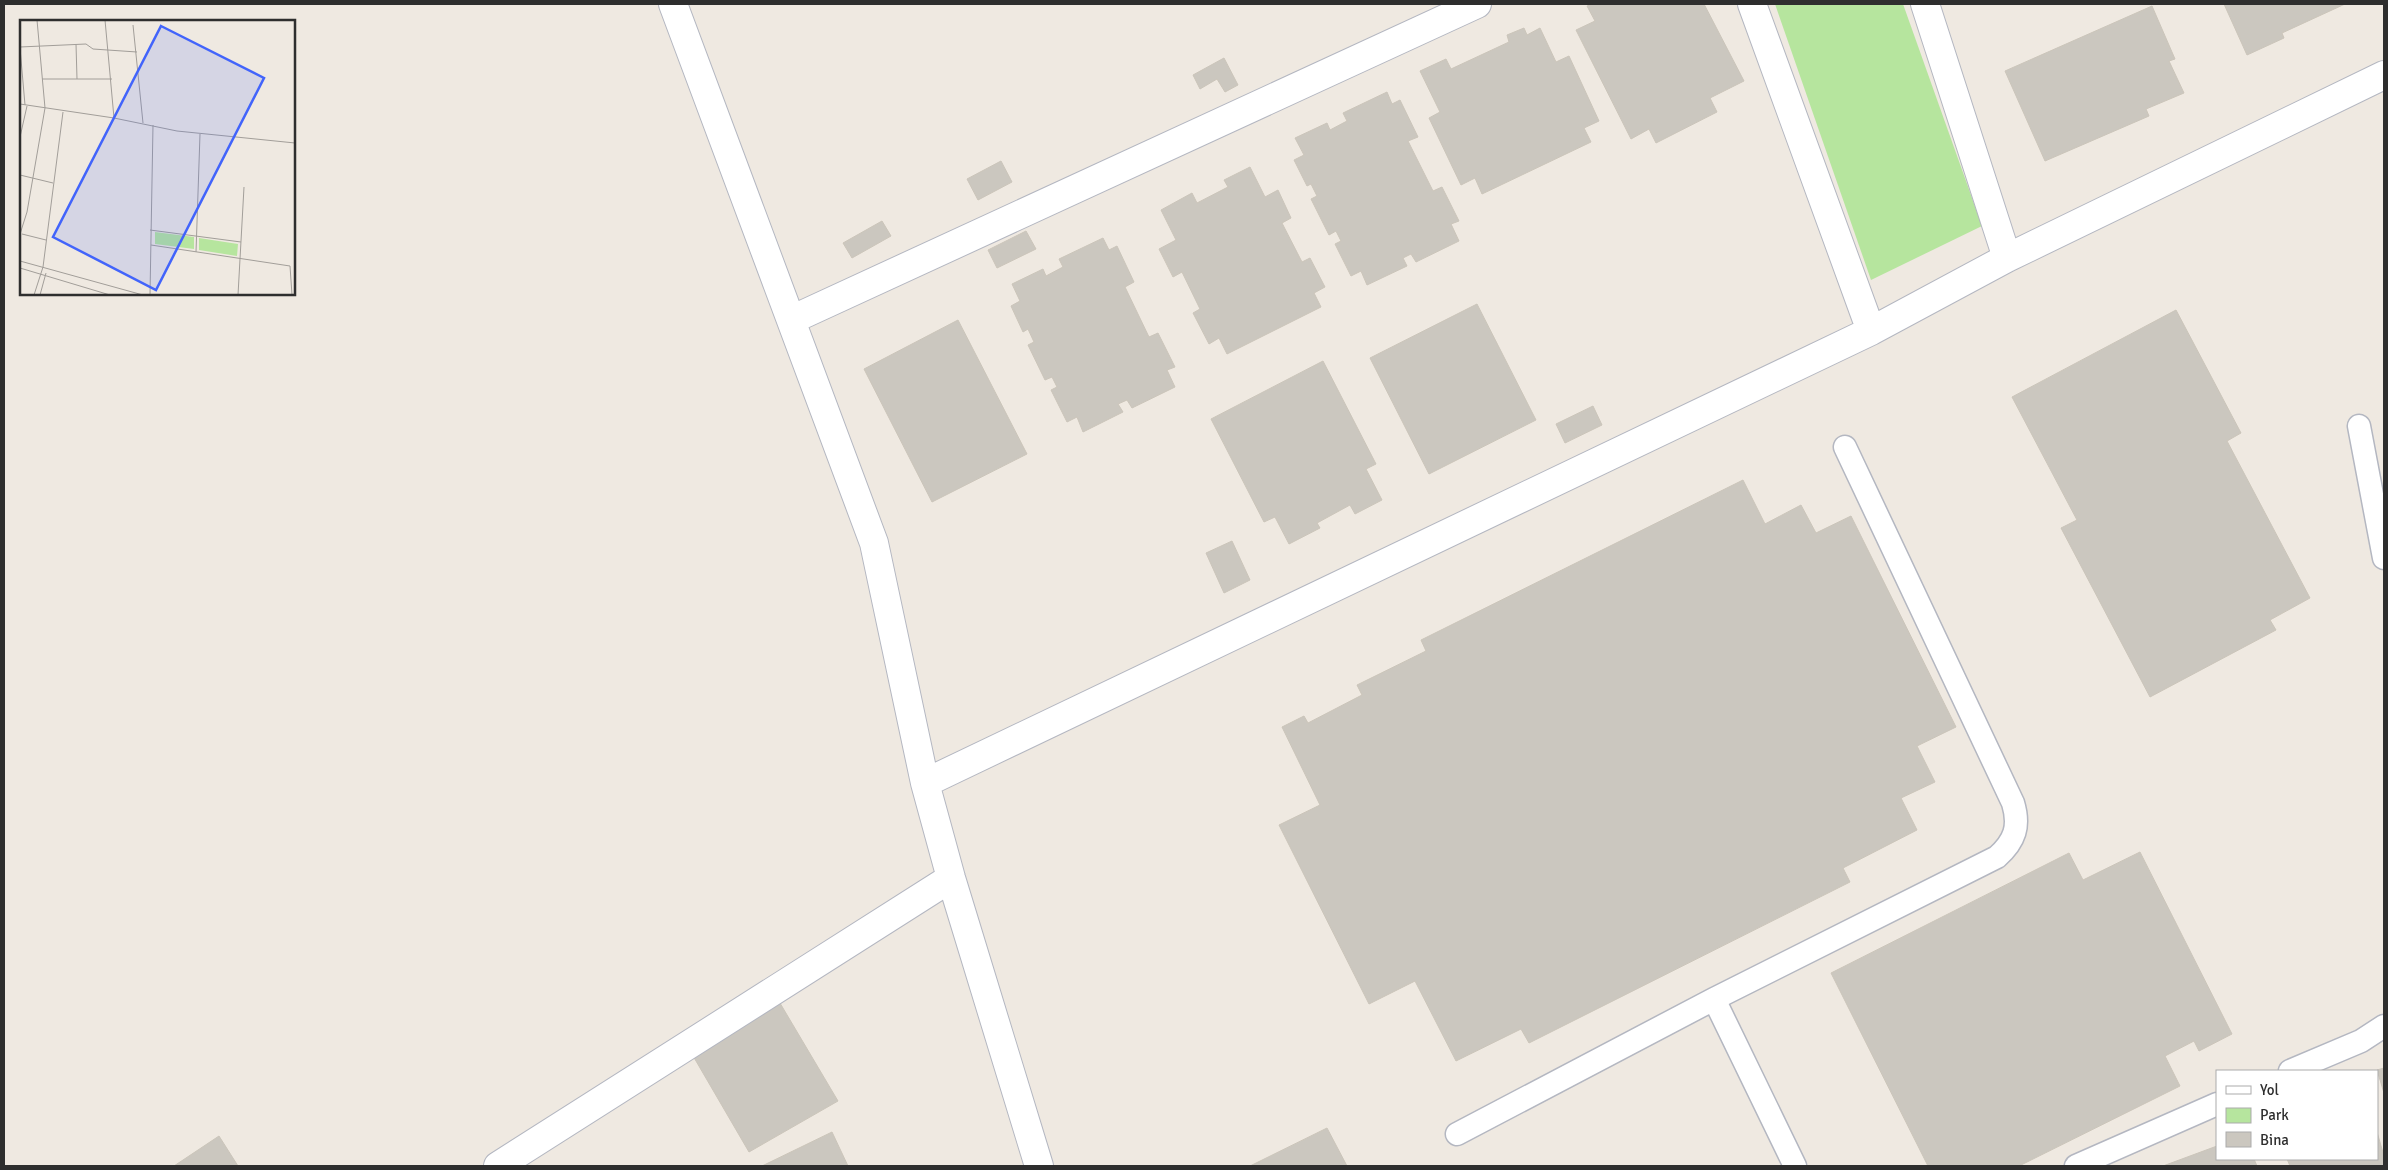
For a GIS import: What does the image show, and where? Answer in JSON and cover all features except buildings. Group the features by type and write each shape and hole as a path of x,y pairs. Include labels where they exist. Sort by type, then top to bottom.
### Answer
{"street":[{"path":"673,4 874,543 925,783 951,878 1037,1166"},
{"path":"791,320 1477,4"},
{"path":"1752,4 1871,330"},
{"path":"1925,4 2007,258"},
{"path":"925,783 1871,330 2007,258 2384,75"},
{"path":"498,1166 951,878"}],"lane":[{"path":"2359,426 2384,558"},
{"path":"1457,1134 1714,999 1997,857 2007,848 2014,837 2016,814 2012,803 1845,447"},
{"path":"1714,999 1795,1166"},
{"path":"2292,1070 2361,1041 2384,1026"},
{"path":"2076,1166 2216,1104"}],"green space":[{"path":"1775,4 1903,4 1982,226 1871,280"}]}
